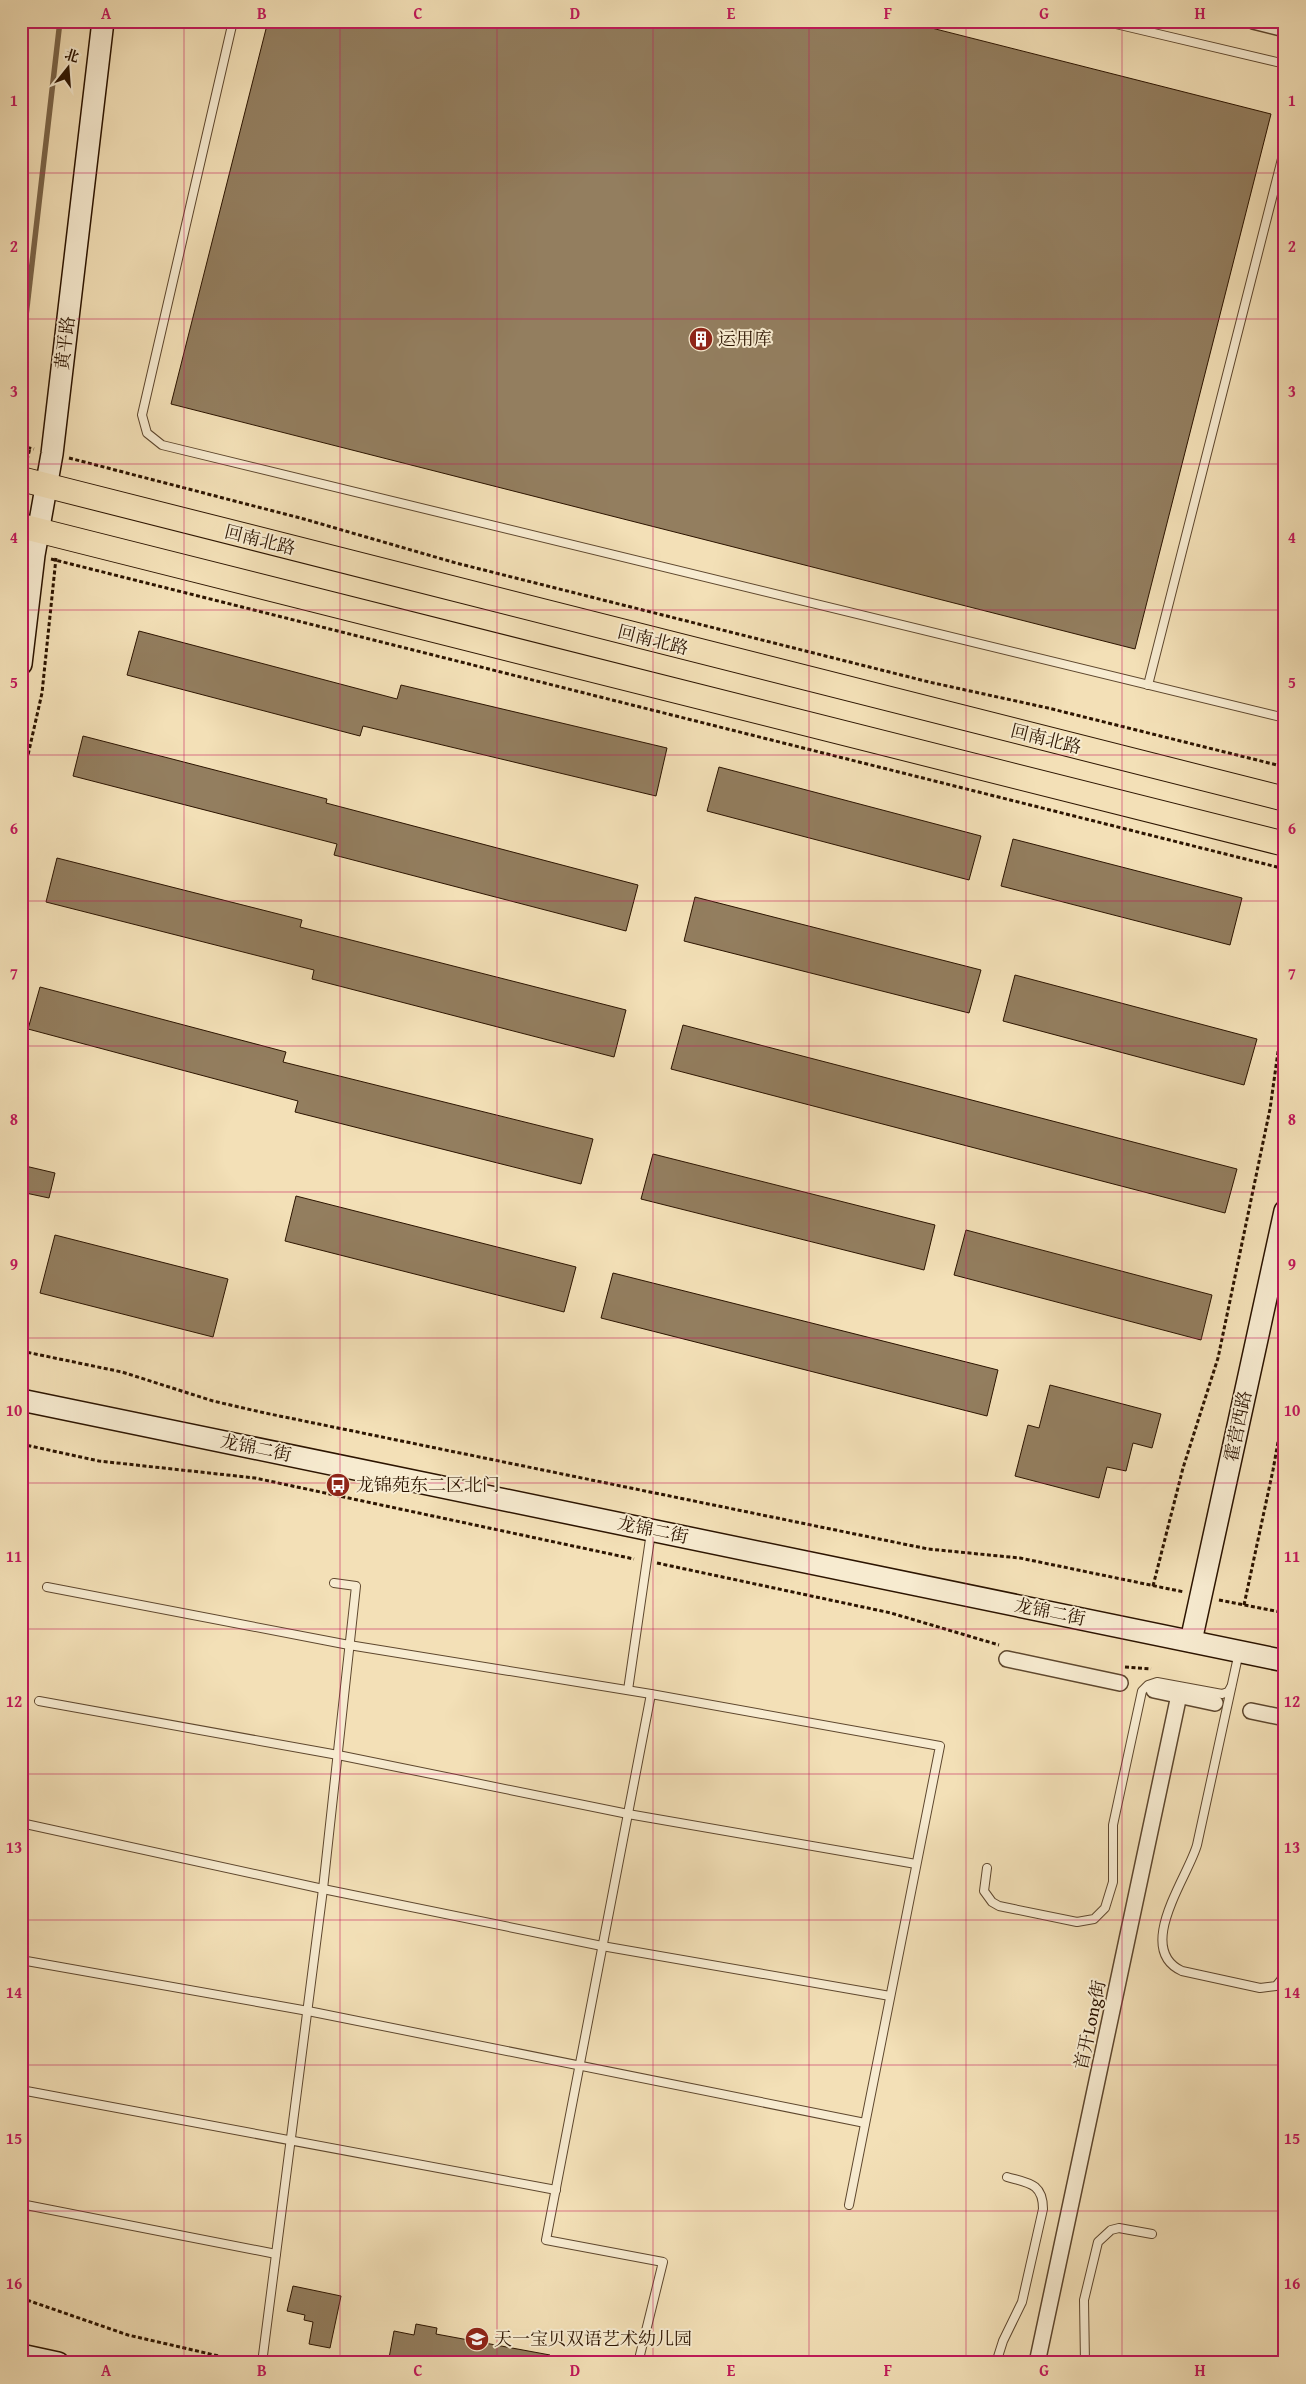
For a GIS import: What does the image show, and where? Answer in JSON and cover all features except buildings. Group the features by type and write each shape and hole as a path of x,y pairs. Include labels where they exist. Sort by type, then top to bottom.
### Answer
{"main road":[{"name":"回南北路","path":"21,479 1285,799"},
{"path":"30,528 1285,844"}],"street":[{"name":"黄平路","path":"21,664 30,528 47,486 103,21"},
{"path":"1253,21 1285,29"},
{"name":"霍营西路","path":"1191,1641 1285,1210"},
{"name":"龙锦二街","path":"21,1400 1285,1660"},
{"path":"1007,1659 1111,1679"},
{"path":"1154,1690 1214,1703"},
{"name":"首开Long街","path":"1037,2363 1179,1695"},
{"path":"1251,1711 1277,1714"},
{"path":"21,2355 58,2363"}],"lane":[{"path":"233,21 142,415 147,433 162,445 1285,718"},
{"path":"1102,21 1285,64"},
{"path":"1148,685 1285,147"},
{"path":"628,1690 652,1530"},
{"path":"262,2363 323,1889 356,1586 334,1583"},
{"path":"47,1587 350,1645 628,1690 940,1746 849,2204"},
{"path":"1239,1651 1196,1845 1190,1865 1171,1902 1163,1934 1163,1952 1173,1967 1182,1971 1260,1988 1276,1986 1281,1980 1285,1969"},
{"path":"987,1868 984,1891 992,1902 999,1906 1077,1922 1094,1920 1105,1908 1112,1891 1113,1825 1142,1691 1148,1685 1157,1682 1222,1694 1228,1692 1231,1687"},
{"path":"640,2355 663,2262 546,2240 650,1694"},
{"path":"39,1701 338,1755 628,1814 916,1864"},
{"path":"21,1823 323,1889 602,1946 890,1996"},
{"path":"21,1960 308,2011 865,2123"},
{"path":"21,2090 556,2190"},
{"path":"996,2363 1003,2341 1022,2302 1043,2209 1042,2195 1036,2186 1007,2177"},
{"path":"21,2204 276,2254"},
{"path":"1085,2363 1084,2300 1098,2242 1111,2230 1119,2228 1152,2234"}],"path":[{"path":"96,465 304,519 465,565 929,682 1048,708 1285,767"},
{"path":"84,567 1285,869"},
{"path":"21,786 42,693 52,591"},
{"path":"1153,1586 1184,1468 1218,1358 1270,1109 1285,1002"},
{"path":"21,1351 122,1372 213,1401 265,1413 928,1549 1020,1558 1148,1585"},
{"path":"1244,1605 1273,1470 1285,1403"},
{"path":"1259,1608 1285,1613"},
{"path":"21,2298 128,2335 249,2363"}],"waterway":[{"path":"21,359 60,21"}],"place":[{"name":"运用库","path":"701,339"},
{"name":"龙锦苑东二区北门","path":"338,1485"},
{"name":"天一宝贝双语艺术幼儿园","path":"477,2339"}]}
